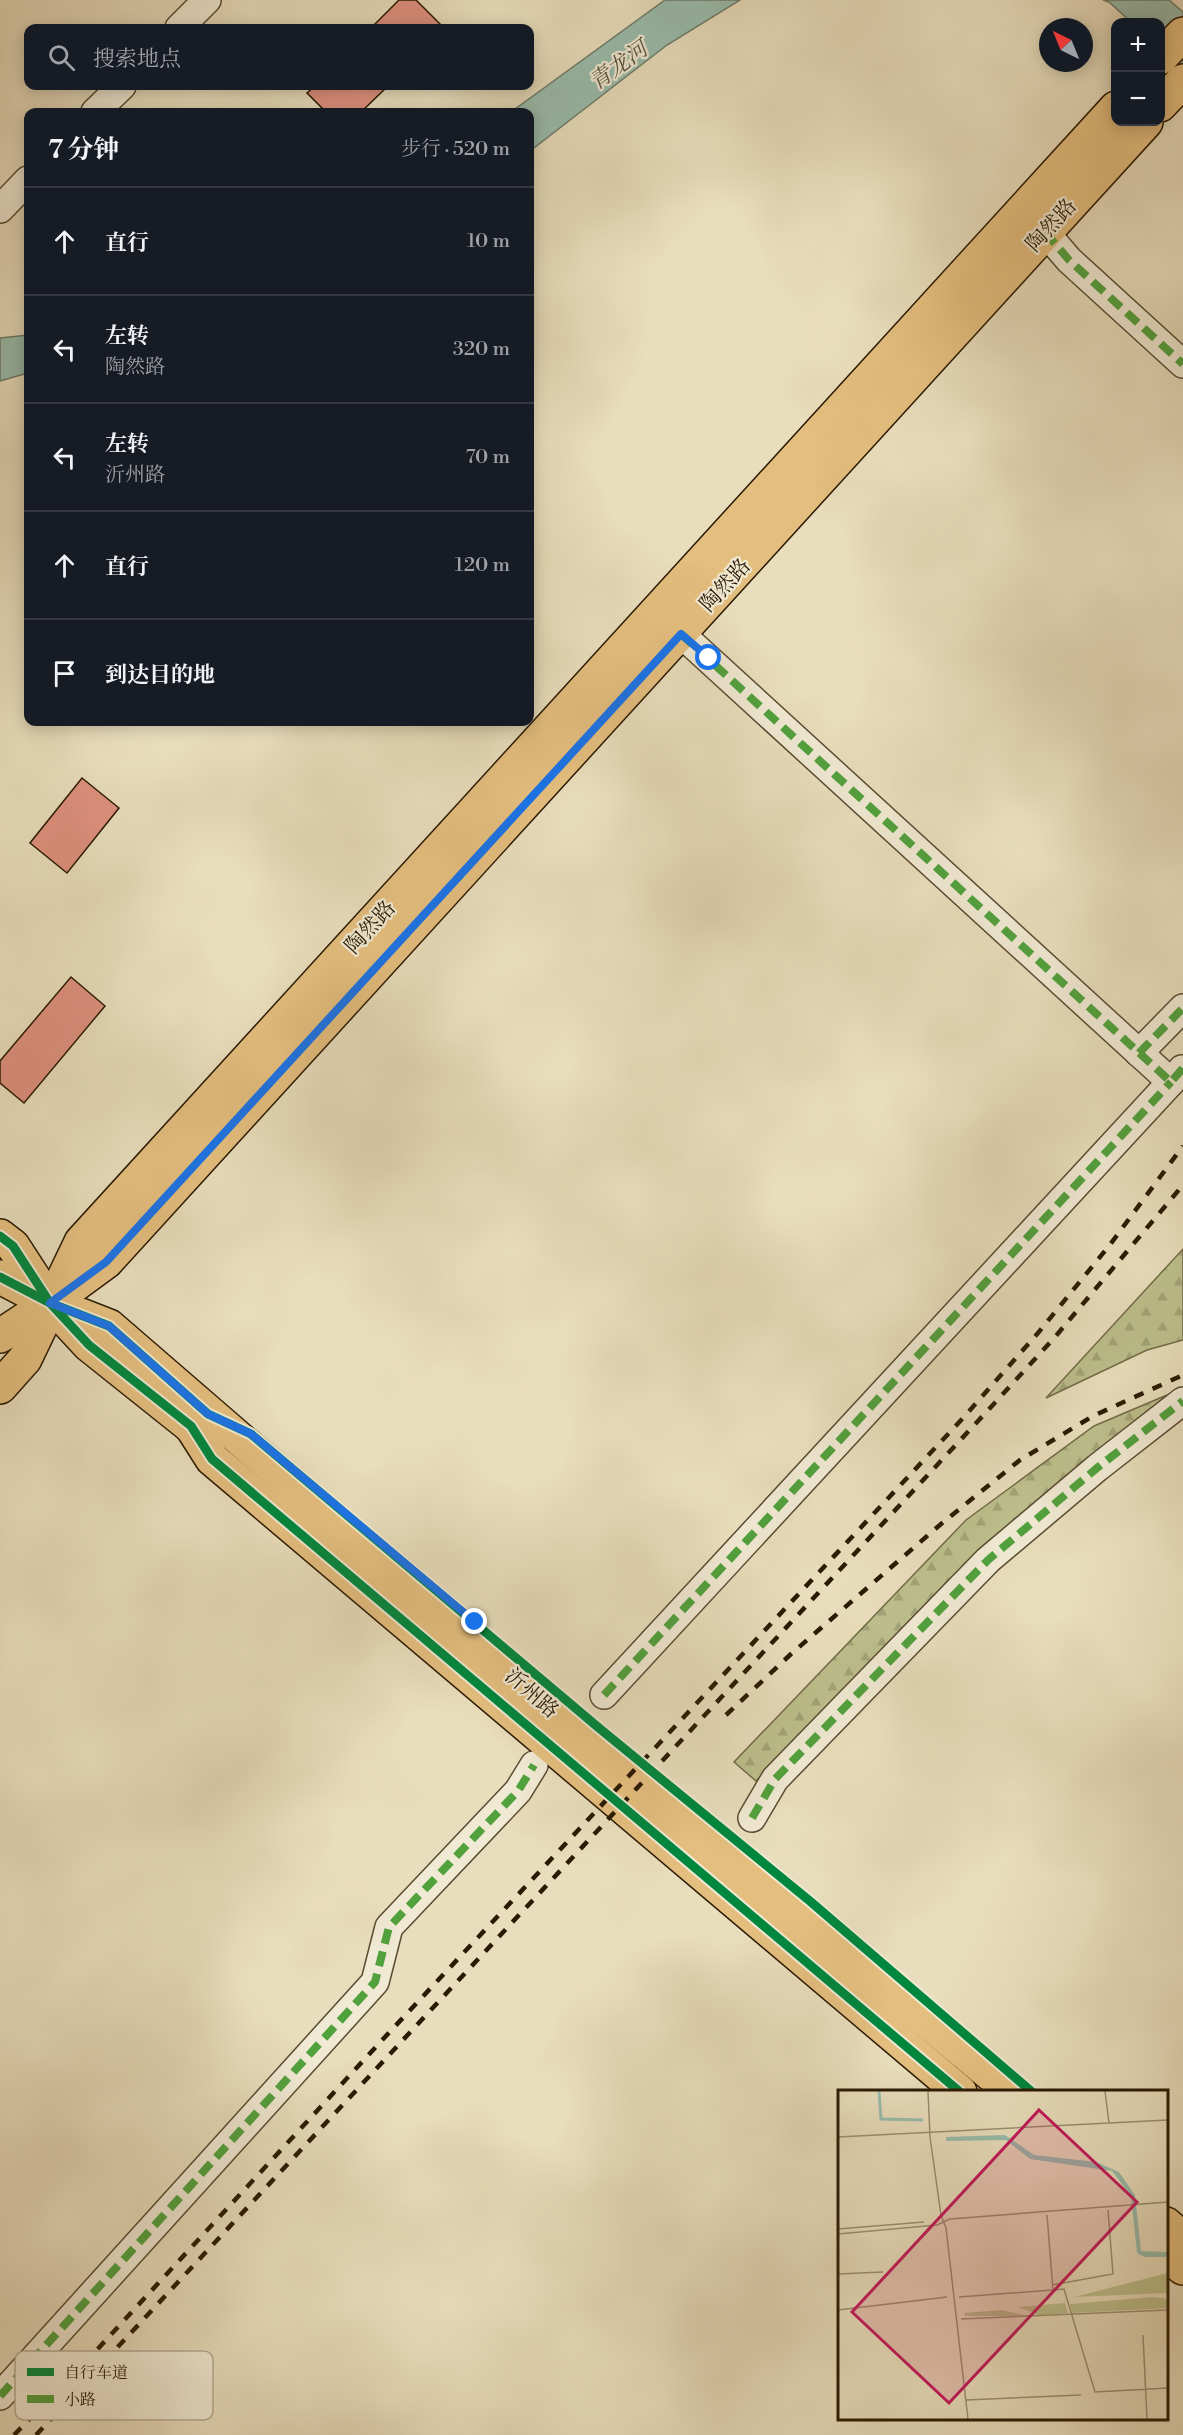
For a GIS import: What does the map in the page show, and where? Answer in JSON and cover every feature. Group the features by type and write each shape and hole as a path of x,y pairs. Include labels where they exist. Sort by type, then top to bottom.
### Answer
{"main road":[{"path":"1165,54 1183,34"},
{"path":"1165,101 1183,81"},
{"name":"陶然路","path":"0,1387 25,1359 81,1242 1111,113"},
{"name":"陶然路","path":"0,1336 106,1262 1142,126"},
{"path":"728,582 696,588 750,510"},
{"path":"571,754 640,656 610,664"},
{"name":"沂州路","path":"0,1236 13,1246 50,1303 90,1345 200,1420 1011,2090"},
{"name":"沂州路","path":"0,1277 50,1303"},
{"path":"200,1420 213,1459 959,2090"},
{"path":"200,1420 251,1434 599,1728 812,1902 1031,2090"},
{"name":"沂州路","path":"200,1420 978,2090"},
{"path":"1168,2225 1183,2239"},
{"path":"1168,2255 1183,2268"}],"street":[{"path":"182,24 207,0"},
{"path":"99,108 118,90"},
{"path":"0,209 24,184"},
{"path":"1045,232 1070,260 1183,364"},
{"path":"604,1695 1177,1075 1139,1053 681,634"},
{"path":"1139,1053 1183,1008"},
{"path":"752,1818 775,1779 988,1560 1097,1468 1183,1401"},
{"path":"41,2351 375,1982 389,1927 518,1791 534,1765"},
{"path":"0,2396 15,2379"}],"green space":[{"path":"1183,1249 1183,1340 1147,1350 1046,1398"},
{"path":"1167,1395 1033,1504 756,1781 734,1762 966,1520 1094,1426"}],"water":[{"name":"青龙河","path":"665,0 740,0 667,45 534,148 534,108 516,108"},
{"path":"1103,0 1169,0 1183,12 1183,69 1165,53 1165,18 1127,18 1109,2"},
{"path":"24,335 24,374 0,381 0,338"}],"building":[{"path":"399,0 416,0 440,24 375,24"},
{"path":"310,90 384,90 365,108 322,108 307,93"},
{"path":"82,778 119,808 67,873 30,843"},
{"path":"71,977 105,1006 24,1103 0,1083 0,1061"}],"railway":[{"path":"96,2351 385,2037 964,1417 1038,1333 1109,1246 1183,1146"},
{"path":"114,2351 991,1407 1055,1337 1183,1185"},
{"path":"726,1715 791,1654 941,1524 1020,1460 1093,1416 1183,1375"},
{"path":"14,2435 29,2420"},
{"path":"36,2435 50,2420"}],"marked path":[{"path":"1045,232 1069,260 1183,364"},
{"path":"681,634 1171,1082 1183,1068"},
{"path":"1139,1053 1183,1008"},
{"path":"604,1695 1171,1082"},
{"path":"752,1818 775,1779 988,1560 1097,1468 1183,1401"},
{"path":"41,2351 375,1982 389,1927 518,1791 534,1765"},
{"path":"0,2396 15,2379"}],"cycle path":[{"path":"0,1236 13,1246 50,1303 89,1345 191,1426 212,1459 958,2090"},
{"path":"0,1277 50,1303 109,1326 208,1414 251,1434 599,1728 811,1902 1030,2090"}],"route":[{"path":"475,1622 251,1434 208,1414 109,1326 50,1303 106,1262 681,634 709,658"}]}
